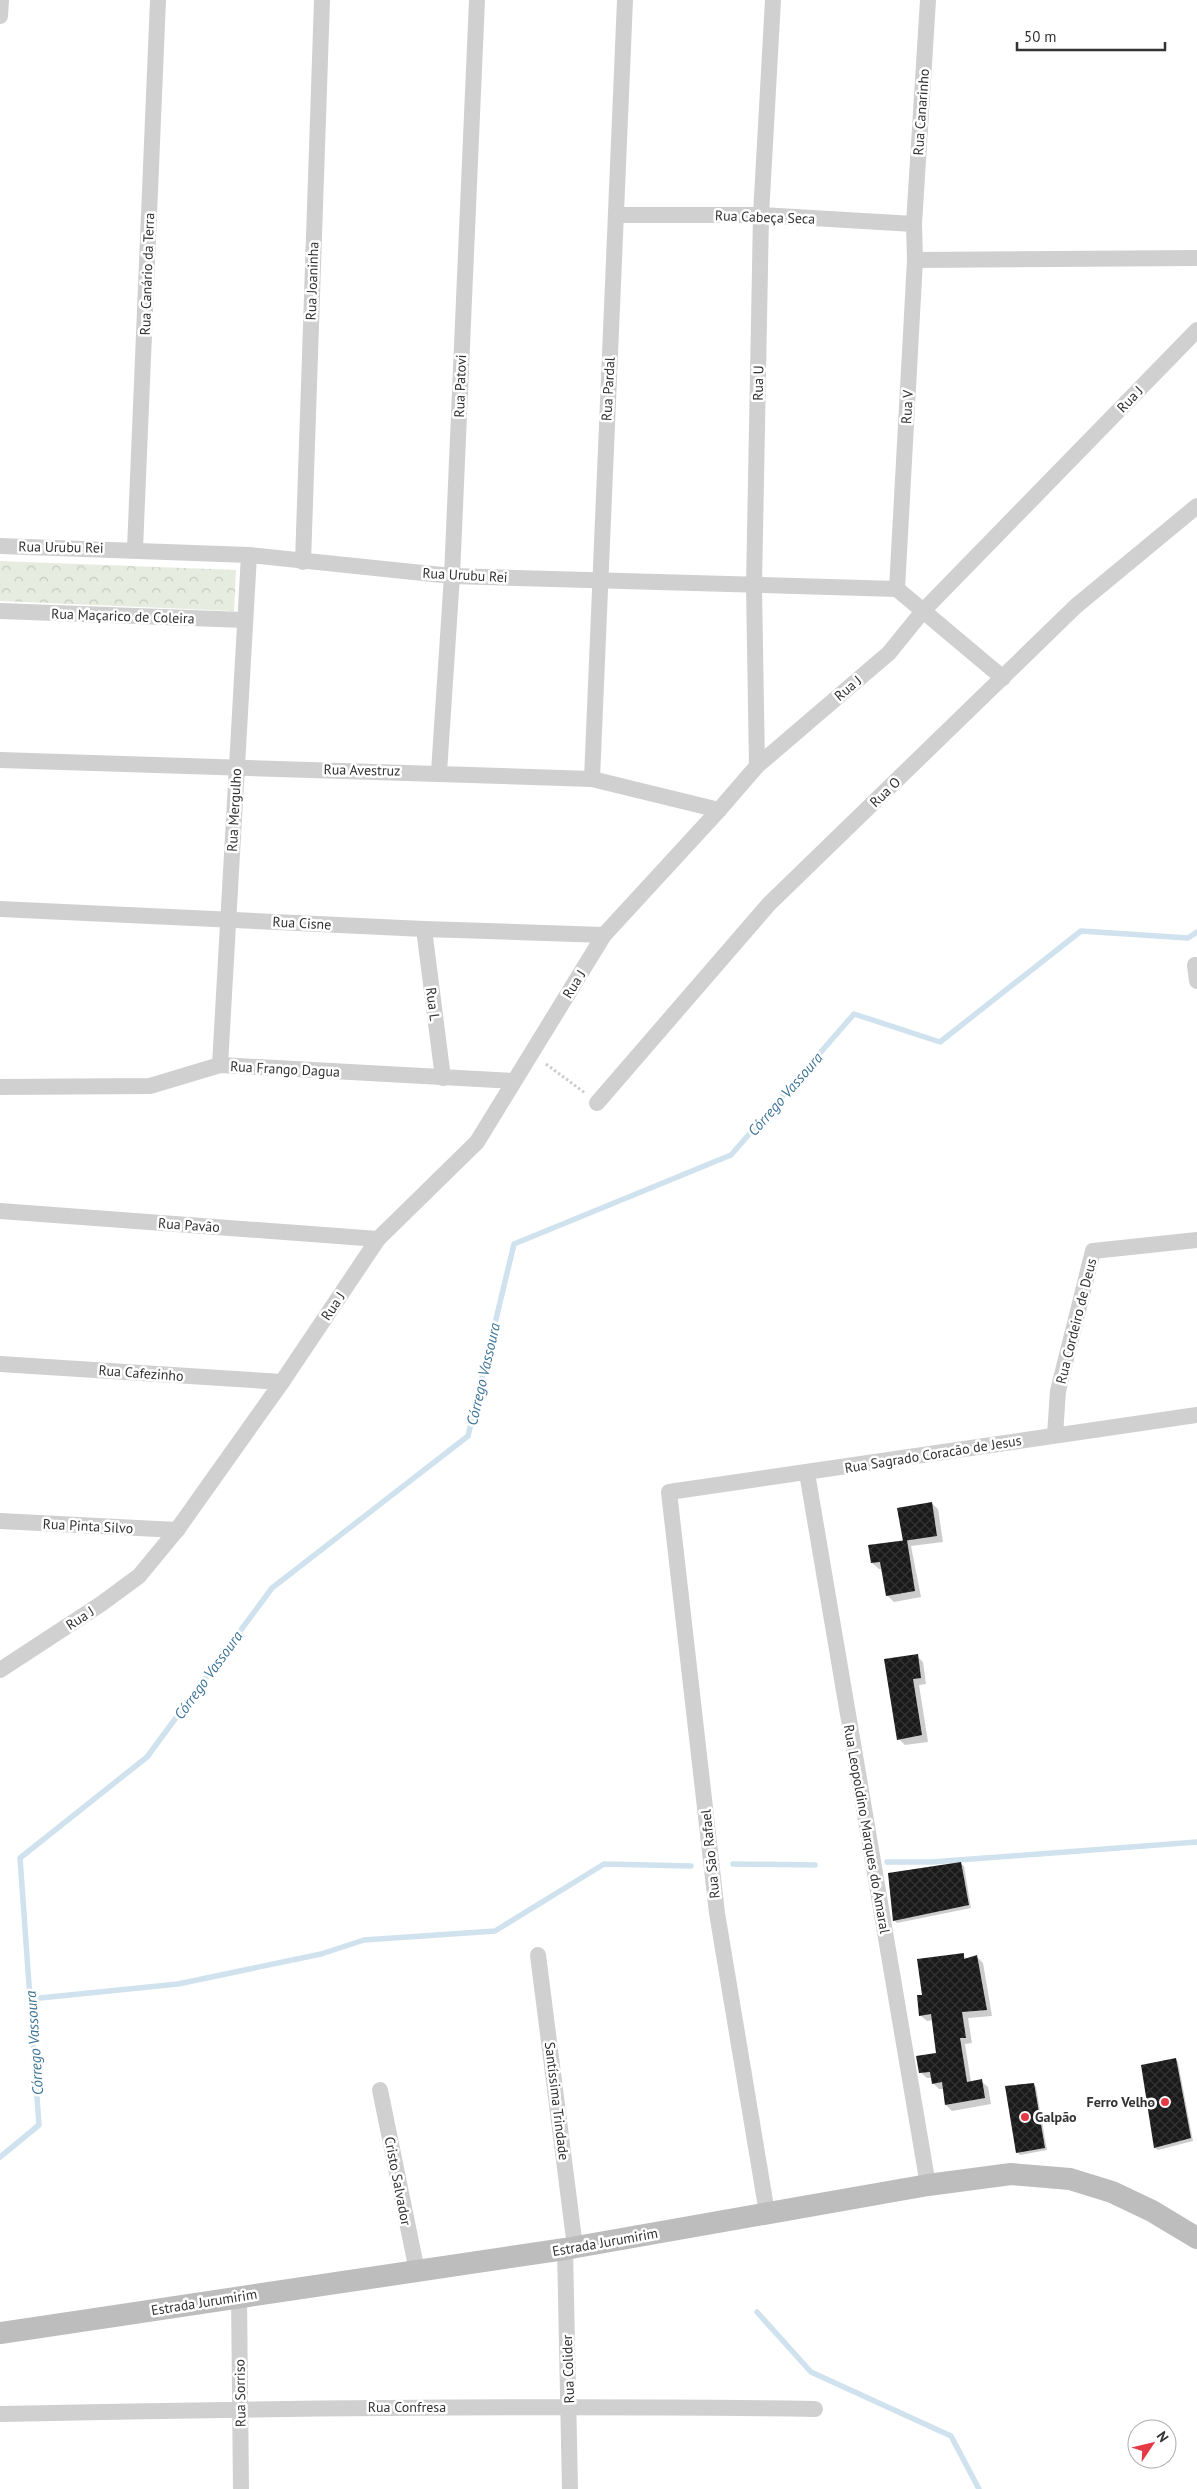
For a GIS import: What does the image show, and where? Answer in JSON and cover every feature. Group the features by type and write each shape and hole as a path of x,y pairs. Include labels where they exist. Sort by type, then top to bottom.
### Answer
{"main road":[{"name":"Estrada Jurumirim","path":"0,2333 570,2248 928,2184 1011,2174 1070,2180 1112,2192 1152,2211 1197,2238"}],"street":[{"path":"0,16 1,0"},
{"name":"Rua Canário da Terra","path":"135,549 158,0"},
{"name":"Rua Joaninha","path":"303,562 322,0"},
{"name":"Rua Patovi","path":"439,772 452,576 477,0"},
{"name":"Rua Pardal","path":"592,778 625,0"},
{"name":"Rua U","path":"757,766 754,586 761,215 773,0"},
{"name":"Rua Canarinho","path":"914,224 928,0"},
{"name":"Rua Cabeça Seca","path":"616,215 761,215 914,224"},
{"name":"Rua V","path":"897,589 915,260 914,224"},
{"path":"915,260 1197,258"},
{"name":"Rua J","path":"0,1670 101,1604 139,1576 177,1530 282,1382 378,1239 477,1142 604,934 719,810 757,766 889,653 923,611 1197,330"},
{"name":"Rua O","path":"597,1102 769,904 1076,606 1197,506"},
{"name":"Rua Urubu Rei","path":"0,546 135,549 249,555 452,576 897,589"},
{"name":"Rua Mergulho","path":"220,1065 249,555"},
{"path":"897,589 1002,678"},
{"name":"Rua Maçarico de Coleira","path":"0,611 245,620"},
{"name":"Rua Avestruz","path":"0,760 592,778 719,810"},
{"name":"Rua Cisne","path":"0,909 424,930 604,934"},
{"name":"Rua L","path":"424,930 443,1078"},
{"name":"Rua Frango Dagua","path":"0,1087 150,1086 220,1065 513,1081"},
{"name":"Rua Pavão","path":"0,1211 378,1239"},
{"name":"Rua Cordeiro de Deus","path":"1055,1435 1058,1391 1093,1252 1197,1240"},
{"name":"Rua Cafezinho","path":"0,1364 282,1382"},
{"name":"Rua Sagrado Coracão de Jesus","path":"669,1492 807,1474 1197,1415"},
{"name":"Rua Leopoldino Marques do Amaral","path":"807,1474 928,2184"},
{"name":"Rua São Rafael","path":"669,1492 717,1914 767,2213"},
{"name":"Rua Pinta Silvo","path":"0,1521 177,1530"},
{"name":"Santíssima Trindade","path":"538,1955 570,2248"},
{"name":"Cristo Salvador","path":"380,2090 417,2271"},
{"name":"Rua Colider","path":"570,2248 570,2489"},
{"name":"Rua Sorriso","path":"239,2296 241,2489"},
{"name":"Rua Confresa","path":"0,2414 241,2408 570,2406 814,2409"}],"path":[{"path":"531,1053 597,1102"}],"green space":[{"path":"0,561 236,570 234,611 0,601"}],"building":[{"path":"932,1502 937,1536 903,1541 897,1508"},
{"path":"907,1540 915,1591 886,1596 880,1562 871,1563 868,1545"},
{"path":"918,1654 921,1678 913,1679 922,1735 897,1740 884,1659"},
{"path":"961,1862 969,1905 893,1921 888,1873"},
{"path":"964,1953 964,1959 977,1955 987,2010 962,2012 966,2038 960,2038 967,2082 982,2079 985,2098 945,2105 942,2082 932,2084 930,2072 919,2073 916,2056 936,2053 931,2014 919,2016 917,1995 922,1995 917,1959"},
{"name":"Ferro Velho","path":"1176,2058 1191,2138 1154,2148 1141,2065"},
{"name":"Galpão","path":"1034,2083 1045,2148 1016,2153 1005,2086"}],"waterway":[{"name":"Córrego Vassoura","path":"0,2157 39,2125 20,1858 147,1757 272,1588 468,1436 514,1244 731,1155 854,1014 940,1042 1081,931 1188,938 1197,932"},
{"path":"887,1862 932,1862 1197,1842"},
{"path":"30,1999 178,1984 321,1954 364,1940 495,1931 604,1864 691,1866"},
{"path":"733,1864 815,1865"},
{"path":"757,2312 811,2372 951,2436 979,2489"}],"place":[{"name":"Ferro Velho","path":"1165,2102"},
{"name":"Galpão","path":"1025,2117"}]}
